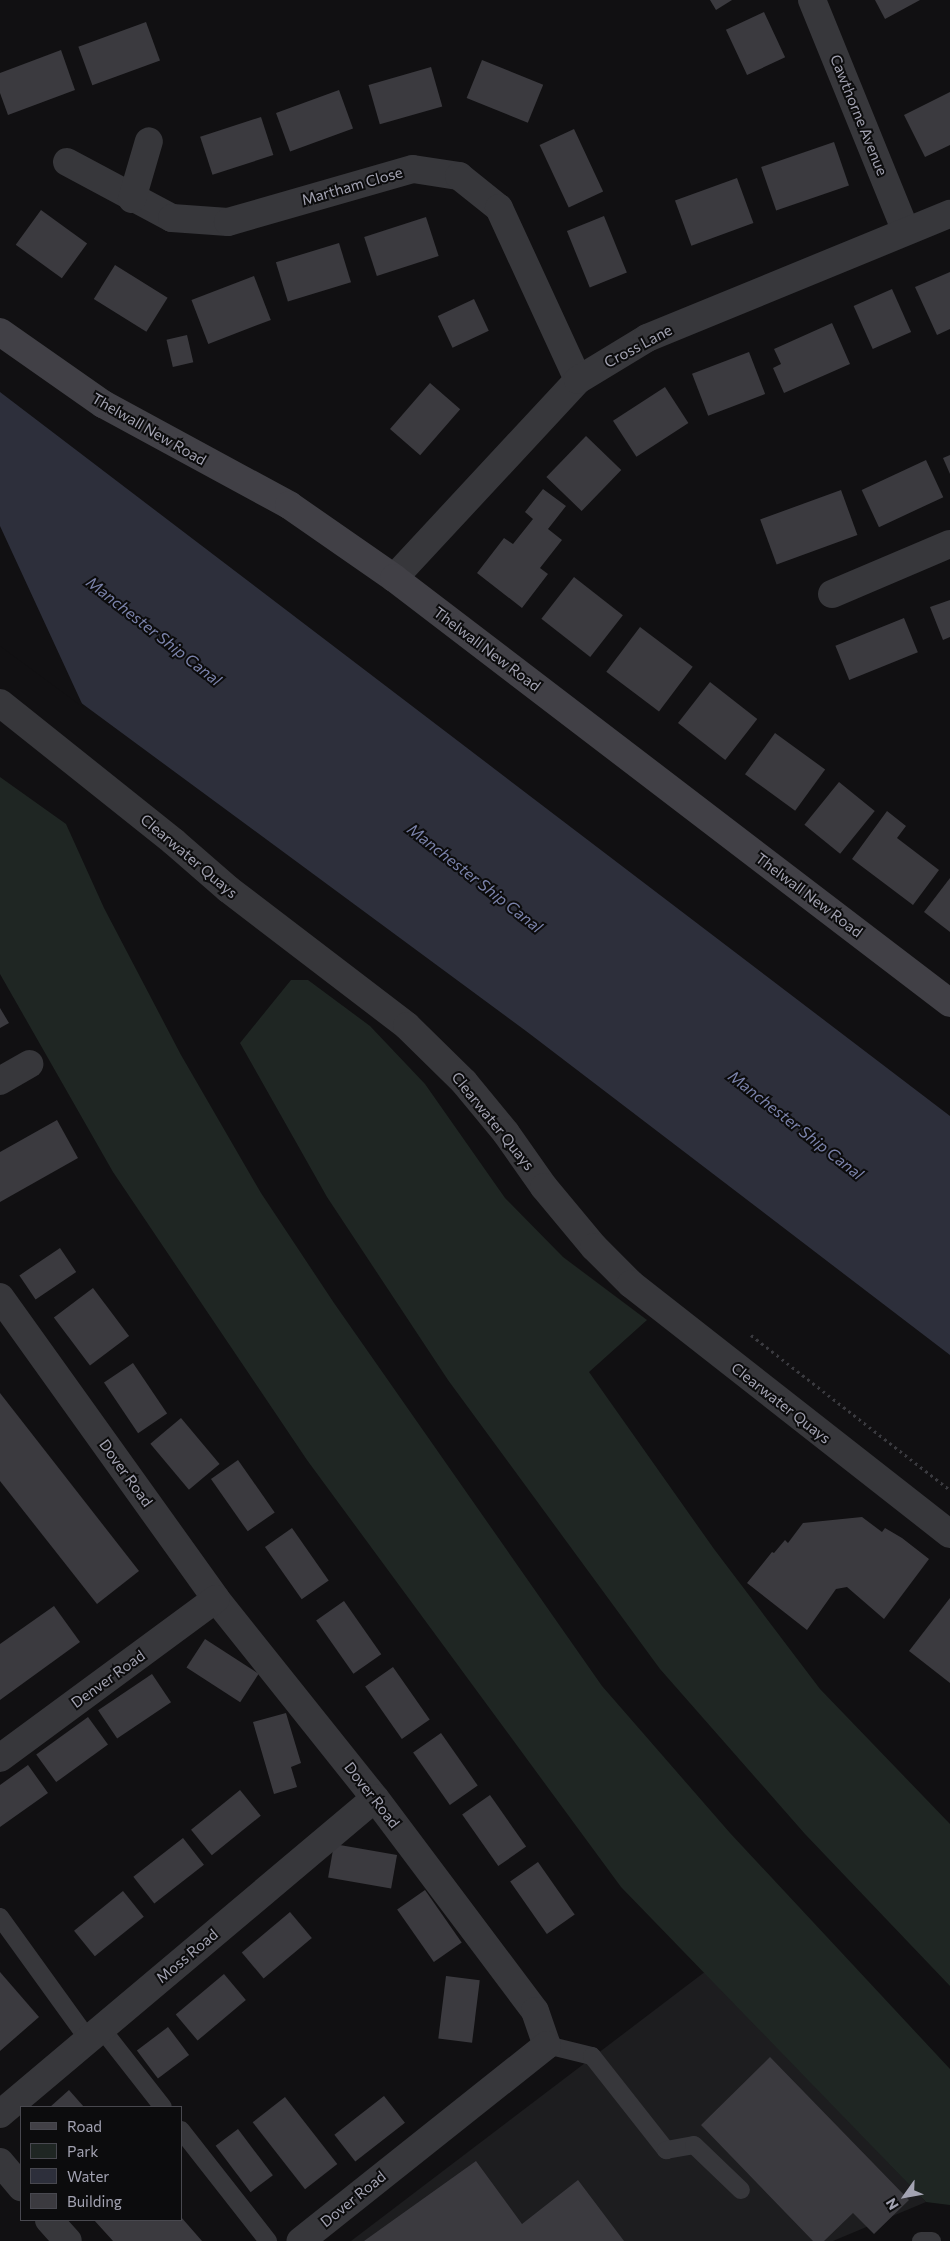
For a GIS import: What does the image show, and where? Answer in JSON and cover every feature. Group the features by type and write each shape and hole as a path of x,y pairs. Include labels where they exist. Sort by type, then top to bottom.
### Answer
{"main road":[{"name":"Thelwall New Road","path":"0,332 103,404 289,505 394,578 950,1003"}],"street":[{"name":"Cawthorne Avenue","path":"812,0 906,231"},
{"path":"132,199 149,141"},
{"name":"Martham Close","path":"67,162 132,199 172,218 228,222 413,169 459,176 499,208 578,380"},
{"name":"Cross Lane","path":"394,578 578,380 647,338 950,214"},
{"path":"832,594 950,544"},
{"name":"Clearwater Quays","path":"0,703 174,842 228,889 407,1026 464,1082 544,1187 594,1247 631,1284 950,1534"},
{"path":"0,1081 29,1064"},
{"name":"Dover Road","path":"0,1297 216,1599 375,1798 536,2011 547,2045 301,2241"},
{"name":"Denver Road","path":"0,1758 216,1599"},
{"name":"Moss Road","path":"0,2114 375,1798"},
{"path":"0,2162 20,2186"},
{"path":"51,2221 68,2241"}],"lane":[{"path":"0,1917 94,2033 162,2106"},
{"path":"547,2045 592,2056 666,2150 694,2145 740,2190"},
{"path":"182,2131 268,2241"},
{"path":"922,2241 932,2241"}],"shaded area":[{"path":"706,1971 926,2202 833,2241 351,2241"}],"green space":[{"path":"0,777 66,824 104,908 181,1055 261,1193 334,1303 602,1686 730,1833 950,2069 950,2205 926,2202 621,1887 307,1460 113,1172 0,974"},
{"path":"291,980 308,980 370,1026 425,1084 505,1198 563,1257 647,1320 589,1372 714,1549 820,1689 950,1824 950,1986 805,1834 660,1669 448,1380 327,1197 240,1043"}],"water":[{"name":"Manchester Ship Canal","path":"0,392 950,1116 950,1355 526,1031 0,643"}],"pier":[{"path":"0,526 84,708 0,646"}],"building":[{"path":"710,0 732,0 716,10"},
{"path":"875,0 920,0 885,19"},
{"path":"764,12 785,57 747,75 726,30"},
{"path":"146,22 160,61 92,85 78,47"},
{"path":"61,50 75,90 8,115 0,93 0,73"},
{"path":"482,60 543,85 528,123 467,98"},
{"path":"431,67 442,106 380,124 369,85"},
{"path":"339,90 353,129 290,151 276,113"},
{"path":"950,92 950,145 925,157 904,115"},
{"path":"261,117 273,155 212,175 200,137"},
{"path":"574,129 603,192 569,208 540,145"},
{"path":"834,142 849,185 776,211 761,167"},
{"path":"737,178 753,223 691,246 675,201"},
{"path":"41,210 87,244 62,278 16,245"},
{"path":"604,216 627,273 590,288 567,231"},
{"path":"426,217 439,256 377,276 364,237"},
{"path":"339,243 351,282 288,302 276,262"},
{"path":"115,265 168,298 146,332 94,299"},
{"path":"950,272 950,329 937,335 915,287"},
{"path":"254,276 271,320 208,344 191,300"},
{"path":"892,289 911,332 873,349 854,306"},
{"path":"474,299 489,331 453,348 438,316"},
{"path":"832,323 850,364 784,393 773,368 781,364 774,349"},
{"path":"187,335 193,362 173,367 167,340"},
{"path":"749,352 765,394 708,416 692,374"},
{"path":"430,383 460,409 420,455 390,429"},
{"path":"665,387 688,423 636,457 613,421"},
{"path":"586,436 621,470 582,511 546,477"},
{"path":"950,455 950,474 943,458"},
{"path":"926,460 943,497 879,527 862,490"},
{"path":"543,489 566,506 548,529 562,540 540,568 548,574 522,608 477,573 504,538 513,544 533,519 525,512"},
{"path":"841,490 857,535 777,565 760,519"},
{"path":"574,577 623,615 590,657 541,619"},
{"path":"950,600 950,637 943,640 930,607"},
{"path":"904,618 918,652 849,680 835,646"},
{"path":"640,627 693,667 659,711 606,672"},
{"path":"710,682 757,719 725,760 678,723"},
{"path":"775,733 825,769 795,811 745,774"},
{"path":"839,782 875,811 840,854 804,825"},
{"path":"887,811 906,826 897,838 939,870 913,905 852,859"},
{"path":"950,878 950,932 924,912"},
{"path":"0,1008 9,1023 0,1028"},
{"path":"57,1120 78,1158 0,1202 0,1152"},
{"path":"60,1248 76,1272 36,1299 19,1275"},
{"path":"93,1288 129,1336 90,1365 54,1317"},
{"path":"133,1363 167,1414 138,1433 104,1383"},
{"path":"0,1393 139,1571 97,1604 0,1481"},
{"path":"181,1418 220,1464 189,1490 150,1444"},
{"path":"238,1460 275,1512 248,1531 211,1479"},
{"path":"862,1517 882,1532 885,1528 902,1538 929,1559 884,1619 847,1587 836,1589 807,1630 747,1583 772,1552 774,1553 785,1540 788,1543 803,1523"},
{"path":"292,1528 329,1580 302,1599 265,1547"},
{"path":"950,1598 950,1683 909,1651"},
{"path":"344,1601 381,1654 353,1674 316,1621"},
{"path":"54,1606 80,1642 0,1700 0,1644"},
{"path":"205,1639 259,1674 240,1702 186,1668"},
{"path":"393,1667 430,1719 402,1739 365,1687"},
{"path":"152,1674 171,1702 117,1739 98,1710"},
{"path":"286,1713 301,1763 291,1767 297,1787 274,1794 253,1722"},
{"path":"88,1717 108,1745 56,1782 36,1755"},
{"path":"441,1733 478,1785 450,1805 413,1753"},
{"path":"28,1765 48,1793 0,1827 0,1785"},
{"path":"240,1790 261,1816 212,1855 191,1830"},
{"path":"490,1795 526,1847 498,1866 462,1815"},
{"path":"183,1838 204,1865 154,1904 133,1877"},
{"path":"334,1844 397,1855 391,1889 328,1877"},
{"path":"538,1862 575,1914 547,1934 510,1882"},
{"path":"425,1890 462,1942 434,1962 397,1910"},
{"path":"123,1891 144,1917 95,1956 74,1931"},
{"path":"290,1912 312,1938 264,1979 242,1952"},
{"path":"0,1972 39,2017 0,2051"},
{"path":"224,1974 246,2000 198,2041 176,2014"},
{"path":"446,1976 480,1980 472,2043 438,2039"},
{"path":"168,2027 189,2055 158,2078 137,2050"},
{"path":"770,2057 909,2200 874,2234 853,2213 824,2241 813,2241 701,2125"},
{"path":"69,2090 83,2106 51,2106"},
{"path":"384,2096 405,2123 355,2162 334,2135"},
{"path":"285,2097 337,2164 305,2189 253,2122"},
{"path":"238,2129 273,2175 251,2192 216,2146"},
{"path":"476,2161 522,2224 578,2180 624,2241 364,2241"},
{"path":"182,2218 202,2241 113,2241 95,2221 182,2221"}]}
